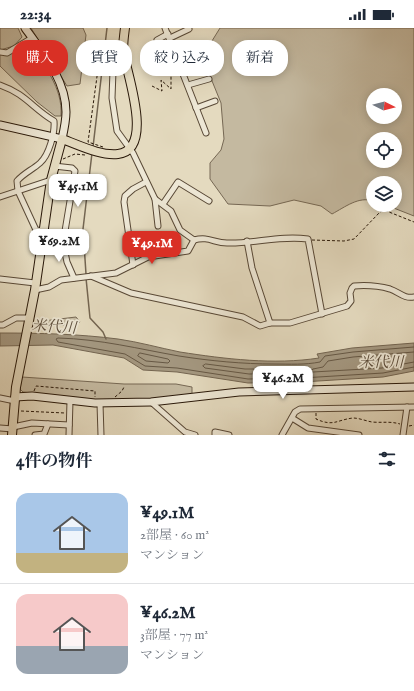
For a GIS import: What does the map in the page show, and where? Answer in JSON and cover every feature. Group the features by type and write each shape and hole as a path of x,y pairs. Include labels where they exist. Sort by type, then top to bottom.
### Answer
{"main road":[{"path":"124,40 125,28"},
{"path":"12,430 16,387 44,234 51,180 56,166 62,139 88,148 104,149 120,154 130,150 137,139 138,131 129,76"}],"street":[{"path":"0,125 62,139 66,112 65,98 61,82 25,28"},
{"path":"165,28 171,40"},
{"path":"157,40 189,29"},
{"path":"0,52 7,53 32,38"},
{"path":"113,76 112,98 117,131 130,150 155,198 158,226"},
{"path":"184,76 206,133"},
{"path":"188,85 209,79"},
{"path":"0,85 24,96 46,117 64,125"},
{"path":"196,108 215,101"},
{"path":"54,121 52,137 46,156 40,164 24,173 17,181 18,192 36,230 63,243"},
{"path":"56,166 72,168 75,171 63,243 67,262 74,278"},
{"path":"0,197 51,180"},
{"path":"133,265 124,202 125,196 133,189 146,182"},
{"path":"163,204 178,182 209,201"},
{"path":"155,198 171,211 180,230 194,240 204,238 228,243 274,238 308,239 322,314"},
{"path":"0,279 35,287 49,287 61,280 116,273 148,257 188,251 194,240"},
{"path":"247,241 252,268 270,323"},
{"path":"91,276 131,293 243,317 260,326 270,323 290,323 350,304 350,293 354,286 382,287 393,290 406,297 414,297"},
{"path":"0,325 3,325 16,318 28,318"},
{"path":"0,398 15,399 32,396 100,403 151,402 260,391 414,387"},
{"path":"69,435 70,401"},
{"path":"151,402 185,432 196,435"},
{"path":"100,403 101,435"},
{"path":"404,435 407,407"},
{"path":"282,435 295,412 315,409 414,407"},
{"path":"292,418 308,428 359,435"},
{"path":"0,428 12,430 32,423 69,425"},
{"path":"35,435 44,434 48,424"},
{"path":"214,435 215,432 229,435"}],"path":[{"path":"88,148 97,76"},
{"path":"152,86 162,92 161,80 171,89 171,76"},
{"path":"56,166 69,155 88,148 104,149"},
{"path":"308,239 338,241 354,239 380,212 384,210 414,222"},
{"path":"32,396 36,386 95,391 100,403 122,391 124,387"},
{"path":"315,409 316,419 322,422 335,423 354,418 377,422 388,421 405,426"},
{"path":"19,411 70,414"}],"shaded area":[{"path":"0,28 18,28 22,37 19,40 12,40 12,47 0,50"},
{"path":"31,28 83,28 86,35 85,40 76,40 76,76 81,76 80,84 67,86 61,76 68,76 68,40 38,40"},
{"path":"220,28 414,28 414,216 402,211 402,176 366,176 366,200 357,201 347,205 332,214 321,206 294,200 270,206 228,204 210,179 210,163 221,150 224,139 221,103 210,76 224,76 224,40 213,40"},
{"path":"12,52 12,76 50,76 56,86 59,96 61,116 55,116 37,102 0,66 0,54 6,55"},
{"path":"76,317 80,322 62,325 43,323 43,321"},
{"path":"22,377 124,384 176,384 192,387 192,396 148,399 86,400 23,392 20,389"}],"water":[{"name":"米代川","path":"0,333 59,334 103,337 126,340 197,355 267,361 319,358 317,354 352,348 414,343 414,371 383,377 302,382 248,383 177,372 143,370 124,358 53,345 0,346"}],"waterway":[{"path":"93,147 107,28"},
{"path":"86,274 83,229 92,153"},
{"path":"86,278 90,318 103,332 106,339"}]}
